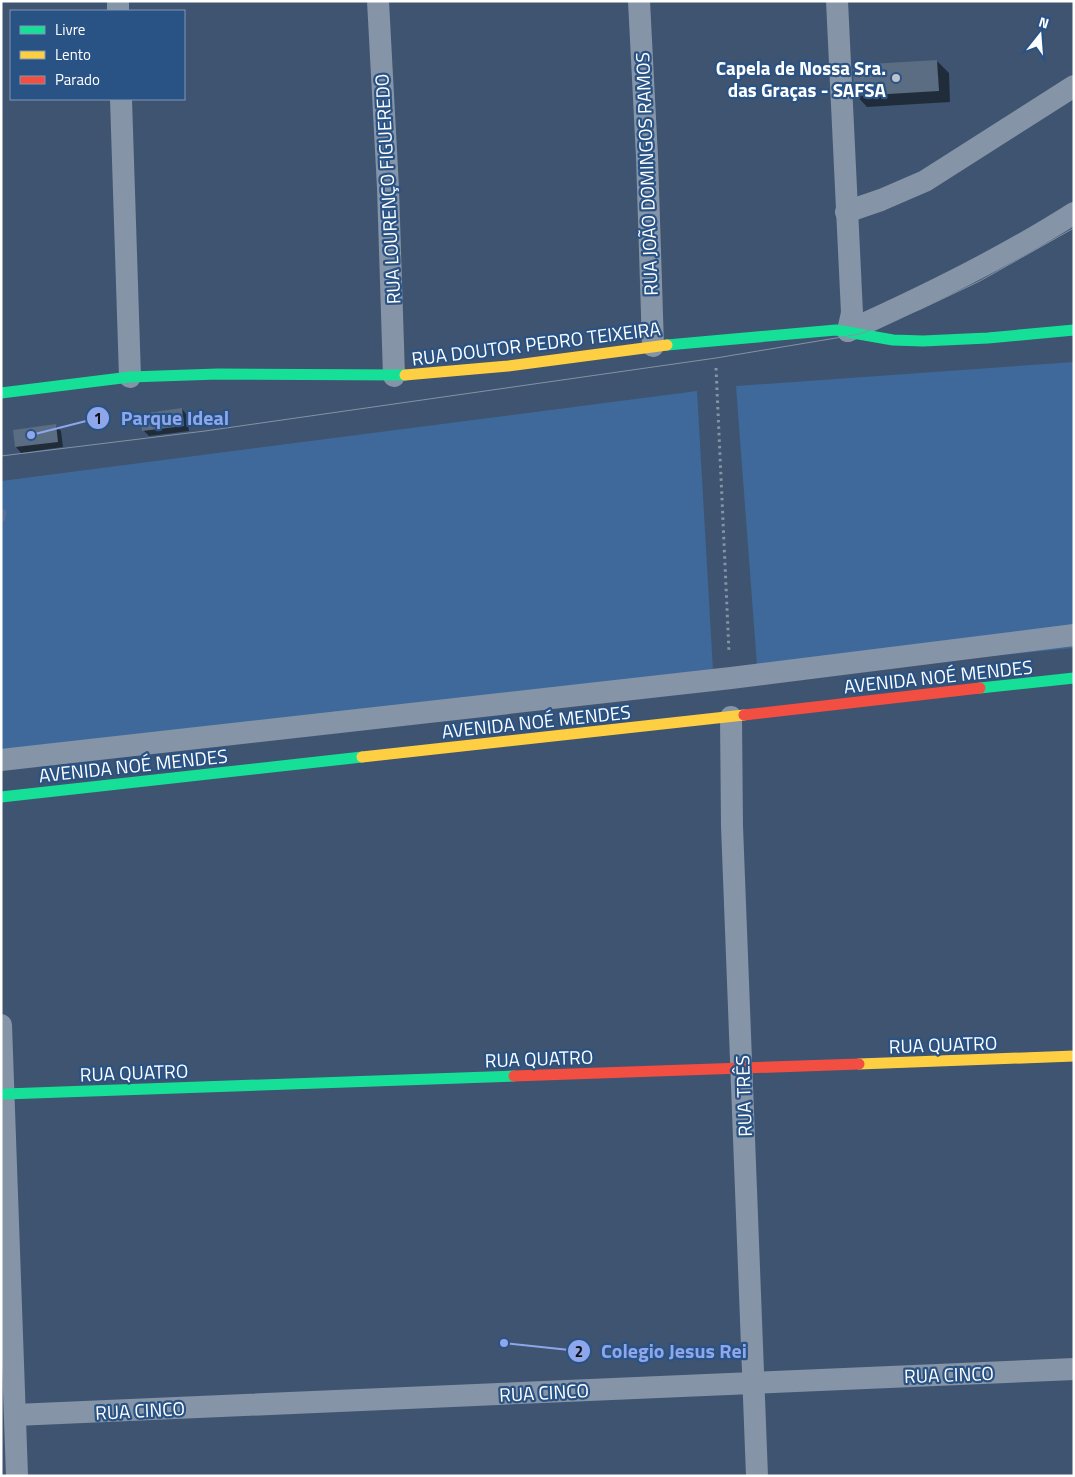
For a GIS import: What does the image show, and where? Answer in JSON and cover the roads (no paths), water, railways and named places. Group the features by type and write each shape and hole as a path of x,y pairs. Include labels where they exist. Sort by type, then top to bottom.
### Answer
{"main road":[{"name":"RUA DOUTOR PEDRO TEIXEIRA","path":"1,393 130,377 218,374 394,376 508,366 653,346 815,332 848,331 899,341 987,340 1074,330"},
{"name":"AVENIDA NOÉ MENDES","path":"1,797 1074,678"},
{"name":"RUA QUATRO","path":"5,1094 1074,1056"}],"street":[{"name":"RUA LOURENÇO FIGUEREDO","path":"378,1 388,188 394,376"},
{"name":"RUA JOÃO DOMINGOS RAMOS","path":"639,1 647,157 653,346"},
{"path":"837,1 852,313 848,331"},
{"path":"846,212 881,200 924,180 1074,86"},
{"path":"121,100 130,377"},
{"path":"848,331 919,299 966,275 1030,241 1074,213"},
{"path":"1,760 731,678 1074,635"},
{"name":"RUA TRÊS","path":"731,717 732,826 743,1068 757,1476"},
{"path":"1,1025 5,1094 17,1476"},
{"name":"RUA CINCO","path":"15,1415 1074,1369"}],"waterway":[{"path":"1,518 2,513"}],"tram line":[{"path":"1,456 205,431 716,358 860,334 921,309 980,281 1074,228"}],"place":[{"name":"Capela de Nossa Sra. das Graças - SAFSA","path":"896,78"},
{"name":"Parque Ideal","path":"31,435"},
{"name":"Colegio Jesus Rei","path":"504,1343"}]}
